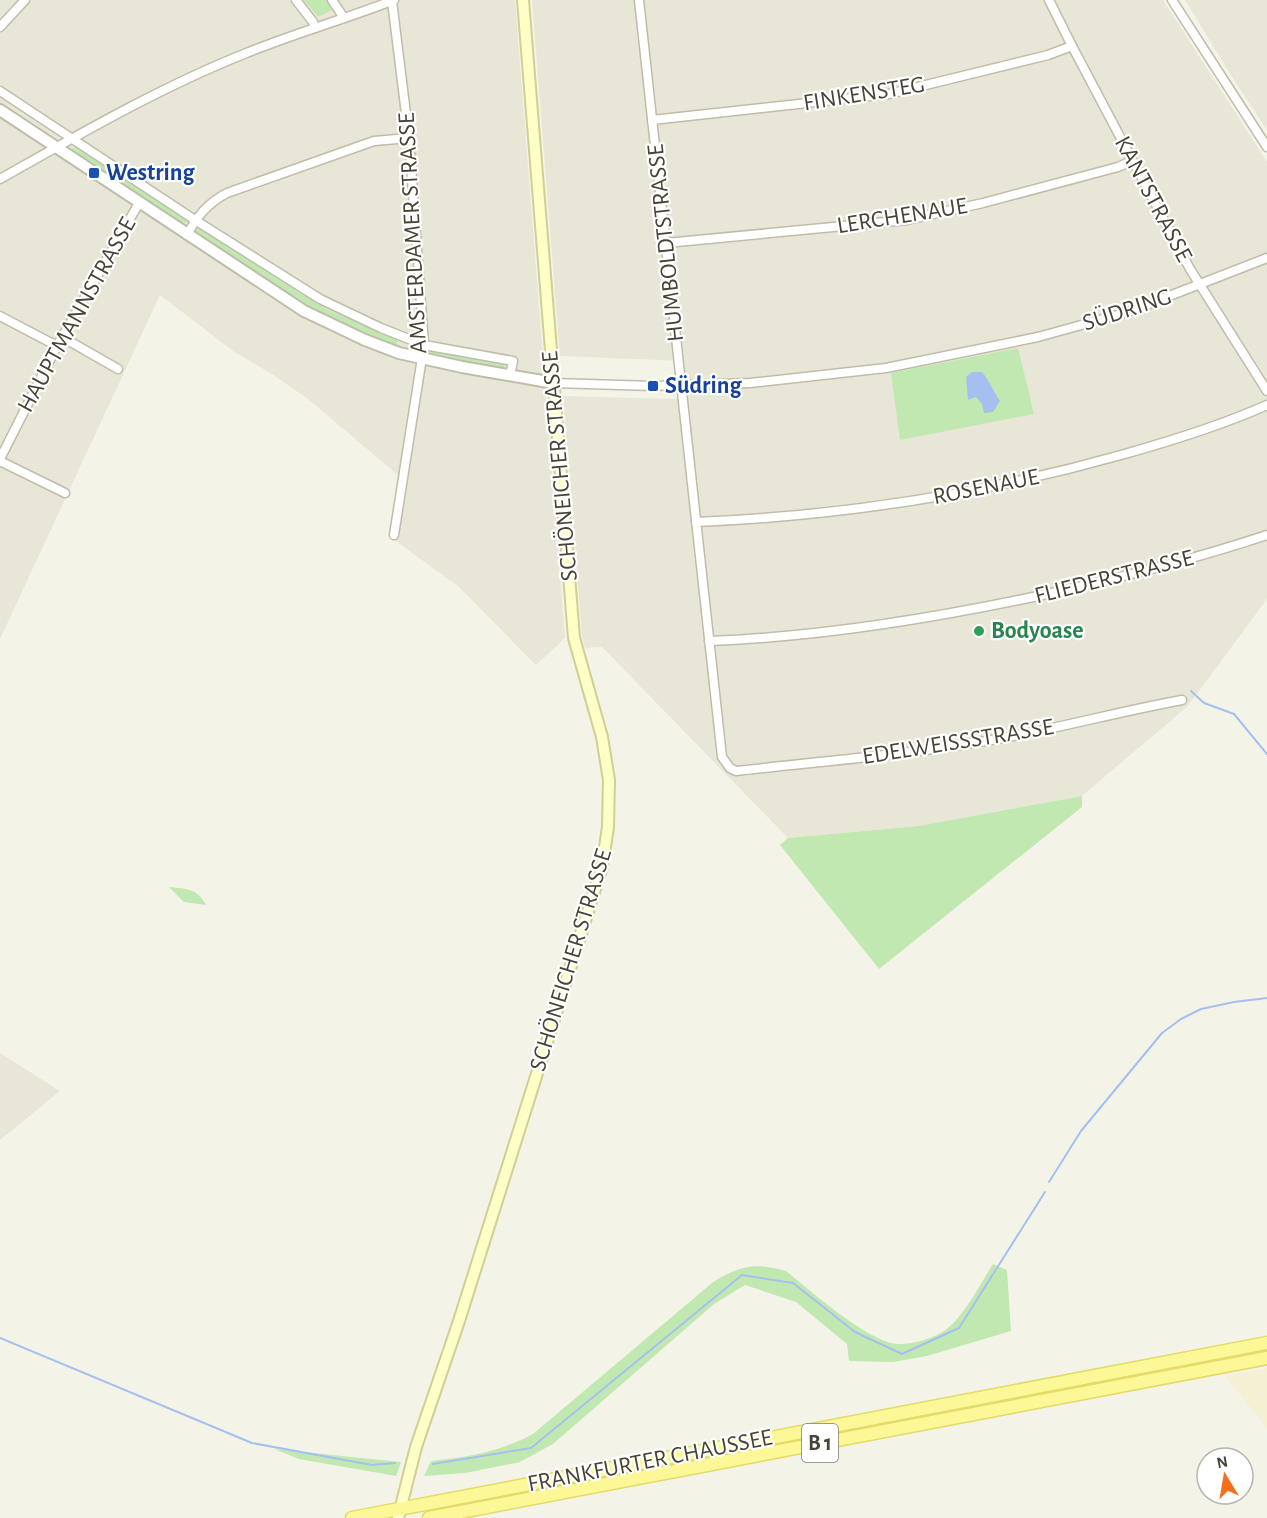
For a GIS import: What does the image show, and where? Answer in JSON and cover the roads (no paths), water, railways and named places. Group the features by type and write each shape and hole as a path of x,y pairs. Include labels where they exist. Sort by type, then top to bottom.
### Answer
{"main road":[{"name":"SCHÖNEICHER STRASSE","path":"399,1513 416,1447 459,1321 602,867 610,805 608,769 602,737 574,638 523,0"},
{"name":"FRANKFURTER CHAUSSEE","path":"352,1518 399,1513 1267,1343"},
{"name":"FRANKFURTER CHAUSSEE","path":"429,1518 1267,1358"}],"street":[{"path":"0,27 25,0"},
{"path":"296,0 315,28"},
{"path":"332,0 344,18"},
{"name":"HUMBOLDTSTRASSE","path":"639,0 722,757 731,770"},
{"name":"KANTSTRASSE","path":"1049,0 1132,161 1201,285 1267,391"},
{"path":"1172,0 1267,147"},
{"path":"0,179 71,138 210,69 245,54 393,1"},
{"name":"AMSTERDAMER STRASSE","path":"393,1 409,138 424,345 394,535"},
{"name":"FINKENSTEG","path":"652,120 889,94 1072,46"},
{"path":"0,91 195,220 320,299 381,328 424,345 513,361 510,376"},
{"path":"0,110 304,312 380,347 422,359 554,383"},
{"path":"187,235 195,220 212,201 246,185 374,141 409,138"},
{"name":"LERCHENAUE","path":"666,243 907,220 1021,193 1118,167 1132,161"},
{"name":"HAUPTMANNSTRASSE","path":"0,460 57,346 139,203"},
{"name":"SÜDRING","path":"554,383 680,385 793,380 934,360 1038,337 1111,317 1201,285 1267,258"},
{"path":"0,316 57,346"},
{"path":"62,337 118,369"},
{"name":"ROSENAUE","path":"696,522 816,513 966,492 1073,468 1149,447 1232,420 1267,405"},
{"path":"0,460 65,493"},
{"name":"FLIEDERSTRASSE","path":"709,641 822,632 970,611 1131,575 1267,535"},
{"name":"EDELWEISSSTRASSE","path":"731,770 855,759 1005,738 1182,700"}],"water":[{"path":"972,372 982,372 1000,401 993,412 984,413 982,404 976,397 968,400 966,377"}],"waterway":[{"path":"1191,691 1204,703 1234,714 1267,754"},
{"path":"1049,1182 1081,1131 1162,1033 1181,1019 1201,1009 1267,998"},
{"path":"433,1464 531,1448 742,1275 793,1283 855,1332 902,1354 959,1328 1045,1192"},
{"path":"0,1338 252,1443 372,1465 395,1463"}],"place":[{"name":"Westring","path":"94,173"},
{"name":"Südring","path":"653,386"},
{"name":"Bodyoase","path":"979,631"}]}
